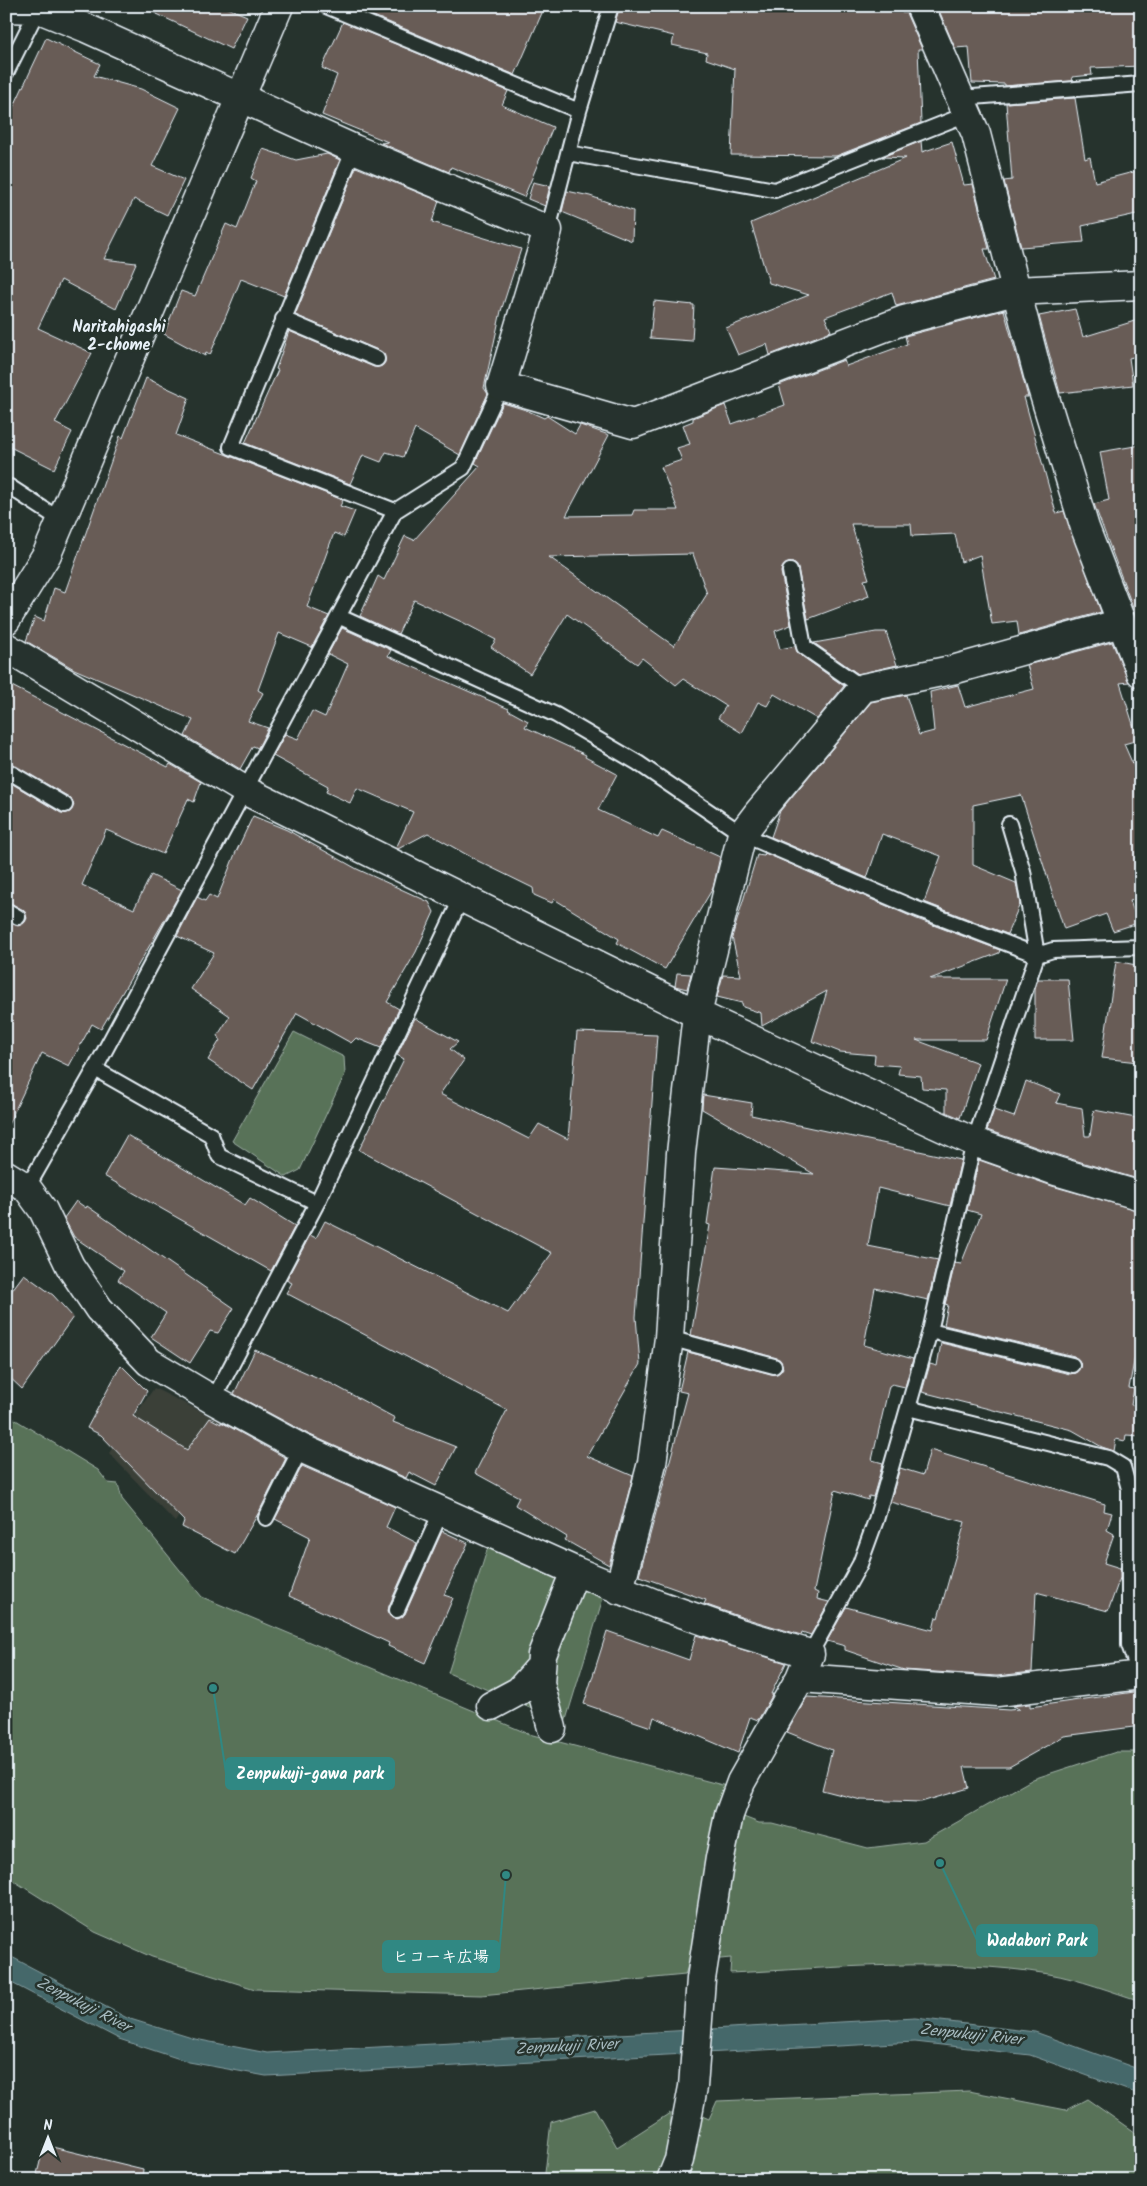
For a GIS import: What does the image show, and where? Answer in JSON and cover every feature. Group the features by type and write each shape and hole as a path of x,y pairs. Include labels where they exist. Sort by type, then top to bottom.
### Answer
{"street":[{"path":"6,620 47,554 62,521 279,6"},
{"path":"920,6 976,134 1038,375 1085,528 1141,673"},
{"path":"6,8 39,8 354,149 548,230 501,386 634,424 904,320 1015,291 1141,285"},
{"path":"619,1590 652,1463 669,1338 681,1152 697,1014 742,834 863,688 956,669 1122,624"},
{"path":"6,647 246,791 697,1014 974,1142 1056,1171 1141,1196"},
{"path":"17,1181 43,1210 70,1266 99,1309 149,1362 213,1400 301,1448 575,1571 619,1590 736,1632 805,1666 997,1692 1140,1675"},
{"path":"552,1728 540,1684 542,1655 575,1571"},
{"path":"491,1706 519,1691 541,1666"},
{"path":"671,2180 679,2160 693,2080 702,1986 720,1858 729,1815 741,1782 805,1666"}],"lane":[{"path":"326,6 579,111"},
{"path":"548,230 579,111 611,6"},
{"path":"6,72 39,8"},
{"path":"568,153 776,190 964,106 1141,84"},
{"path":"354,149 231,447 395,511"},
{"path":"283,319 377,359"},
{"path":"17,1181 96,1069 340,617 395,511 463,468 501,386"},
{"path":"10,487 62,521"},
{"path":"790,571 804,647 863,688"},
{"path":"340,617 556,715 638,763 742,834 912,907 1037,955 1053,950 1141,947"},
{"path":"6,770 65,806"},
{"path":"805,1666 860,1564 876,1520 930,1331 974,1142 1037,955 1022,871 1009,824"},
{"path":"213,1400 317,1203 462,897"},
{"path":"96,1069 211,1135 220,1156 317,1203"},
{"path":"930,1331 1072,1365"},
{"path":"669,1338 774,1366"},
{"path":"908,1408 1108,1458 1123,1467 1129,1489 1129,1645 1140,1675"},
{"path":"266,1518 301,1448"},
{"path":"397,1610 442,1512"}],"shaded area":[{"path":"154,1388 236,1429 175,1522 109,1453"}],"green space":[{"path":"294,1032 344,1057 345,1074 300,1170 286,1177 232,1141"},
{"path":"6,1414 98,1470 108,1483 118,1484 122,1499 202,1597 529,1734 726,1786 723,1809 759,1823 772,1823 868,1848 924,1841 1033,1779 1116,1752 1141,1752 1141,2001 1060,1976 1009,1969 970,1966 890,1965 730,1973 731,1958 689,1962 685,1975 481,1995 255,1989 152,1957 95,1932 6,1876"},
{"path":"488,1547 603,1598 565,1723 448,1673"},
{"path":"969,2091 1066,2110 1087,2099 1141,2137 1141,2180 681,2180 702,2116 709,2119 717,2101"},
{"path":"595,2109 617,2147 670,2113 671,2158 662,2180 549,2180 545,2173 551,2122"}],"water":[{"name":"Zenpukuji River","path":"6,1954 127,2018 195,2039 267,2053 915,2018 1035,2032 1141,2070 1141,2095 1030,2055 915,2042 266,2076 189,2062 119,2039 6,1980"}],"building":[{"path":"140,6 223,6 247,16 231,49"},
{"path":"350,6 545,6 515,75"},
{"path":"620,6 903,6 902,13 906,13 922,49 918,49 921,123 836,156 731,155 735,69 706,59 707,53 672,45 674,36 615,22"},
{"path":"956,6 1141,6 1141,66 1091,68 1092,75 1072,77 1073,81 1005,86 1005,84 972,83 969,47 955,48 938,8"},
{"path":"343,22 508,91 502,105 553,127 524,197 451,167 449,172 381,143 388,142 322,115 337,75 322,68"},
{"path":"46,38 100,64 94,76 141,89 180,108 152,166 184,180 167,215 134,199 104,259 136,263 116,309 61,280 38,328 92,353 55,423 72,432 54,469 6,445 6,123"},
{"path":"1075,98 1085,159 1090,157 1095,182 1141,170 1141,213 1082,226 1084,242 1021,247 1004,181 1012,180 1006,103"},
{"path":"921,141 922,152 952,142 964,185 973,184 989,249 984,249 994,280 896,306 892,292 825,317 831,331 770,355 767,344 738,355 726,328 809,295 769,283 751,223 906,158 882,157"},
{"path":"263,149 296,160 327,154 340,160 284,296 241,279 210,355 206,353 205,356 164,334 181,291 195,296 226,224 237,229 256,181 251,178"},
{"path":"356,167 439,201 432,222 521,249 501,311 484,388 488,394 460,455 415,429 403,457 386,452 381,462 363,455 350,484 245,443 278,370 276,369 289,331 374,367 382,366 385,362 384,354 380,351 295,315"},
{"path":"533,182 550,186 545,206 528,199"},
{"path":"567,191 590,196 633,211 632,241 562,212"},
{"path":"654,301 694,305 692,341 650,338"},
{"path":"1075,309 1083,337 1141,319 1141,355 1129,358 1133,385 1060,393 1039,316"},
{"path":"1004,310 1028,397 1024,397 1056,513 1064,511 1101,612 1019,635 1017,621 992,624 980,555 961,562 955,534 912,536 911,524 851,524 869,579 864,580 869,596 808,619 798,569 793,563 788,563 782,568 781,572 791,625 775,631 780,649 795,646 799,654 844,686 817,719 774,694 767,706 758,702 742,733 718,718 726,706 683,679 676,685 642,658 637,664 567,614 530,674 491,647 496,640 414,600 398,634 360,616 378,576 384,580 405,536 414,540 480,466 475,463 503,403 544,418 547,416 575,434 580,425 609,435 566,516 632,515 634,510 678,510 661,467 682,460 677,448 690,444 683,425 693,421 693,418 725,405 732,424 785,405 779,385 844,360 846,366 907,344 905,336","holes":["693,554 707,594 674,646 549,557"]},
{"path":"146,378 189,398 176,435 343,500 340,506 355,511 344,537 334,533 307,607 329,616 312,647 279,633 258,690 263,693 248,721 268,728 258,748 253,746 240,769 185,736 193,720 74,669 26,641 35,617 44,621 54,588 65,592 120,436 123,438"},
{"path":"1141,445 1141,629 1094,504 1109,500 1100,452"},
{"path":"342,628 391,650 388,656 509,709 528,721 525,727 586,755 585,757 617,774 598,810 658,838 662,831 720,857 713,888 665,969 617,943 619,939 554,899 552,903 534,895 533,888 478,861 428,833 398,849 396,848 413,812 357,788 350,803 326,792 328,786 273,756 285,734 298,739 312,711 325,717 348,664 328,654"},
{"path":"876,632 886,632 897,665 858,674 814,643"},
{"path":"1112,642 1129,682 1120,683 1138,740 1124,744 1141,783 1141,898 1130,901 1138,923 1113,931 1106,914 1064,929 1021,795 973,805 973,865 1016,883 1020,904 1007,934 924,902 941,856 882,834 867,878 771,837 780,811 871,702 906,695 919,735 934,731 930,692 958,685 965,707 1034,689 1027,665"},
{"path":"6,683 168,767 170,764 201,782 194,802 188,799 163,854 106,830 82,885 134,909 151,875 182,890 101,1029 92,1024 69,1066 42,1053 6,1129 6,920 18,926 25,922 27,918 23,910 6,901 6,780 61,813 70,812 74,805 69,797 6,761"},
{"path":"253,816 287,830 357,869 429,902 434,912 416,952 387,1002 399,1009 381,1048 356,1038 351,1043 297,1013 253,1090 208,1060 220,1040 218,1035 230,1016 191,989 214,953 177,936 197,897 205,901 209,895 217,899"},
{"path":"765,853 917,919 1000,950 999,953 930,979 1006,979 986,1040 916,1040 978,1063 960,1118 946,1112 946,1090 922,1088 921,1076 898,1074 900,1066 874,1064 875,1055 840,1052 812,1041 827,991 762,1026 761,1013 743,1007 742,1003 717,997 723,975 741,976 732,937 757,855 764,856"},
{"path":"1116,961 1141,966 1136,1025 1140,1026 1138,1062 1102,1058"},
{"path":"677,973 691,974 687,989 675,986"},
{"path":"1038,979 1068,979 1074,1040 1035,1040 1035,988"},
{"path":"415,1018 458,1042 450,1049 464,1060 440,1094 529,1139 539,1124 568,1139 577,1032 657,1035 636,1317 640,1364 587,1456 633,1476 609,1565 565,1540 567,1537 515,1505 519,1497 475,1473 507,1410 286,1293 292,1283 286,1280 310,1235 316,1238 325,1221 508,1313 552,1253 359,1150 404,1059 397,1055"},
{"path":"1026,1081 1060,1094 1056,1103 1082,1108 1085,1136 1090,1136 1094,1110 1141,1119 1141,1180 1061,1156 987,1130 994,1110 1014,1117"},
{"path":"703,1095 752,1103 751,1115 961,1160 950,1206 878,1188 868,1246 938,1260 928,1300 875,1288 864,1345 913,1359 905,1387 892,1384 889,1386 872,1460 883,1463 873,1497 869,1496 868,1500 835,1490 814,1591 818,1593 817,1599 829,1602 811,1635 802,1632 801,1635 741,1617 704,1604 706,1600 639,1576 688,1393 679,1391 688,1352 772,1374 780,1372 783,1368 780,1360 776,1358 691,1335 710,1225 707,1224 715,1167 814,1174 702,1109"},
{"path":"127,1135 245,1205 250,1198 295,1226 271,1271 104,1176"},
{"path":"979,1160 1052,1186 1141,1211 1141,1325 1129,1388 1134,1389 1131,1405 1141,1406 1141,1436 1126,1435 1125,1441 1116,1439 1114,1451 1102,1447 1072,1430 922,1392 930,1364 937,1366 941,1343 1070,1374 1075,1373 1080,1368 1080,1362 1074,1356 944,1325 948,1305 945,1304 955,1263 961,1264 981,1214 967,1210"},
{"path":"76,1201 86,1208 87,1206 234,1308 218,1333 210,1331 190,1363 151,1337 166,1313 118,1280 124,1271 74,1237 64,1218"},
{"path":"24,1274 53,1295 73,1317 22,1389 6,1374 6,1298"},
{"path":"255,1350 332,1384 395,1418 393,1422 456,1447 436,1486 409,1472 406,1478 308,1434 234,1394"},
{"path":"121,1365 147,1391 133,1416 187,1450 210,1418 221,1424 221,1422 286,1458 235,1554 182,1527 184,1521 101,1435 87,1428"},
{"path":"930,1450 1105,1504 1104,1511 1112,1513 1107,1530 1114,1534 1104,1563 1120,1568 1120,1578 1108,1611 1036,1592 1032,1672 997,1676 904,1670 845,1650 845,1646 827,1641 846,1607 933,1630 965,1522 890,1502 900,1468 923,1475"},
{"path":"302,1466 395,1507 386,1527 417,1543 389,1606 388,1611 393,1618 398,1619 405,1614 442,1531 468,1543 444,1595 453,1598 425,1663 388,1646 389,1643 289,1596 310,1537 275,1519"},
{"path":"607,1631 689,1660 696,1635 786,1663 771,1694 773,1694 758,1720 750,1717 738,1753 654,1717 651,1727 584,1704"},
{"path":"1141,1691 1141,1726 1064,1736 1009,1767 964,1767 969,1788 921,1802 861,1800 822,1790 832,1750 787,1732 807,1697 1009,1710 1019,1709 1012,1706 1030,1704 1030,1707"},
{"path":"44,2145 143,2169 142,2180 58,2180 37,2174"}],"place":[{"name":"Zenpukuji-gawa park","path":"213,1688"},
{"name":"Wadabori Park","path":"940,1863"},
{"name":"ヒコーキ広場","path":"506,1875"}],"district":[{"name":"Naritahigashi 2-chome","path":"119,336"}]}
